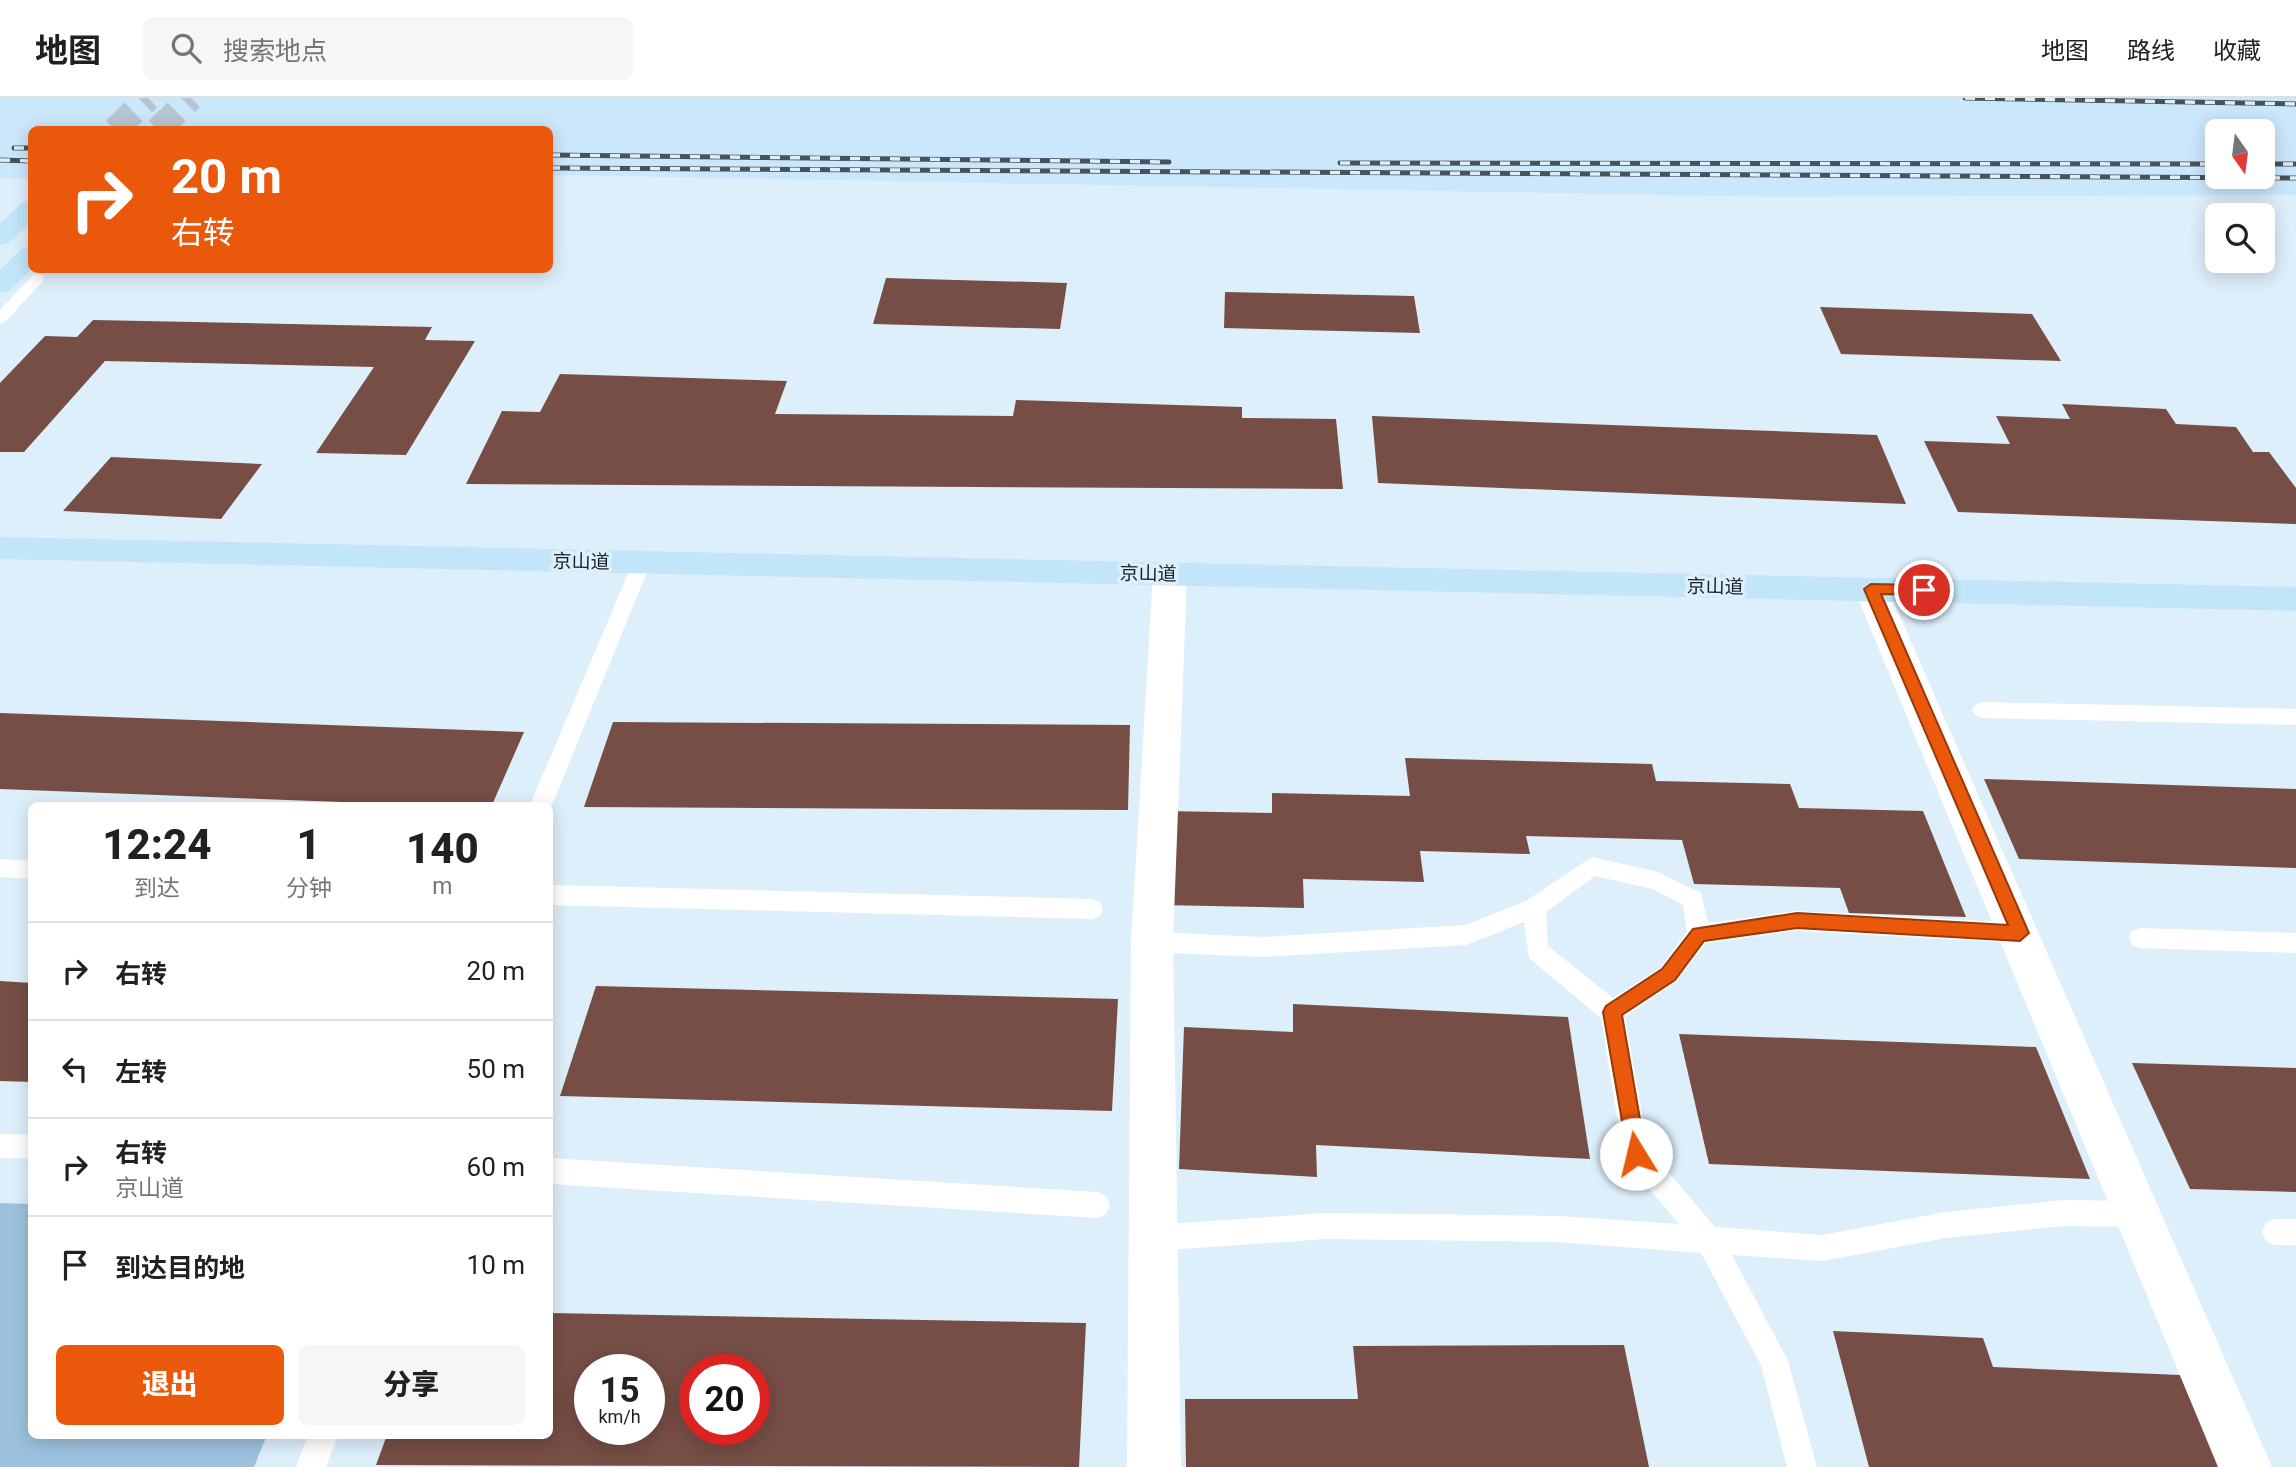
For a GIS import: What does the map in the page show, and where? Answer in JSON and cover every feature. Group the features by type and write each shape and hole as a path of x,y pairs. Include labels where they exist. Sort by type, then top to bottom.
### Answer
{"street":[{"path":"0,237 28,211"},
{"path":"0,285 28,270"},
{"name":"京山道","path":"0,548 2296,599"},
{"path":"1154,1467 1152,943 1170,574"},
{"path":"1871,589 2020,933 2245,1467"}],"lane":[{"path":"0,319 30,273"},
{"path":"542,802 642,562"},
{"path":"1982,710 2296,717"},
{"path":"1152,943 1262,947 1466,935 1534,908 1592,866 1658,881 1693,900 1699,934"},
{"path":"0,868 28,870"},
{"path":"553,895 1092,909"},
{"path":"1534,908 1537,951 1612,1012 1636,1154 1709,1240 1774,1361 1802,1467"},
{"path":"1612,1012 1668,975 1699,934 1797,921 2020,933"},
{"path":"2140,937 2296,943"},
{"path":"0,1146 28,1147"},
{"path":"553,1171 1097,1205"},
{"path":"1153,1238 1326,1226 1558,1229 1822,1248 1946,1225 2064,1213 2138,1214"},
{"path":"311,1467 322,1439"}],"shaded area":[{"path":"0,98 2296,98 2296,195 1773,197 553,175 553,126 28,126 28,178 0,178"},
{"path":"0,1203 28,1204 28,1439 265,1439 254,1467 0,1467"}],"building":[{"path":"886,278 1067,283 1060,329 873,324"},
{"path":"1225,292 1414,296 1420,333 1224,328"},
{"path":"1820,307 2032,314 2061,361 1841,354"},
{"path":"93,320 432,327 425,340 475,341 406,455 316,453 374,367 105,361 24,452 0,452 0,383 45,336 77,337"},
{"path":"560,374 787,381 775,414 1013,416 1016,400 1242,407 1242,418 1336,419 1343,489 466,484 502,411 540,412"},
{"path":"2062,404 2166,409 2176,424 2236,427 2253,452 2269,452 2296,488 2296,524 1958,512 1924,441 2010,444 1996,416 2070,419"},
{"path":"1372,416 1877,435 1906,504 1378,483"},
{"path":"111,457 262,464 221,519 63,511"},
{"path":"0,713 524,732 493,802 342,802 0,789"},
{"path":"613,722 1130,725 1128,810 584,807"},
{"path":"1405,758 1652,764 1656,781 1790,784 1799,808 1923,811 1966,917 1849,913 1840,888 1694,884 1682,840 1526,836 1530,854 1420,851 1424,882 1303,879 1304,908 1161,905 1164,811 1272,813 1272,793 1410,796"},
{"path":"1984,779 2296,789 2296,868 2019,859"},
{"path":"0,981 28,983 28,1082 0,1081"},
{"path":"596,986 1118,999 1112,1111 560,1096"},
{"path":"1293,1004 1568,1017 1590,1159 1316,1145 1317,1177 1179,1169 1184,1027 1293,1032"},
{"path":"1679,1034 2036,1047 2090,1179 1709,1164"},
{"path":"2132,1063 2296,1068 2296,1192 2190,1189"},
{"path":"553,1313 1086,1323 1079,1467 376,1465 386,1439 553,1439"},
{"path":"1833,1331 1983,1338 1993,1367 2180,1375 2219,1467 1869,1467"},
{"path":"1624,1345 1649,1467 1186,1467 1185,1399 1358,1399 1353,1346"}],"tunnel":[{"path":"119,126 148,98"},
{"path":"162,126 191,98"}],"railway":[{"path":"1965,98 2296,104"},
{"path":"14,148 28,148"},
{"path":"553,155 1169,162"},
{"path":"0,160 28,161"},
{"path":"1340,163 2205,164"},
{"path":"2275,164 2296,164"},
{"path":"553,168 2296,178"}],"route":[{"path":"1636,1154 1612,1012 1668,975 1699,934 1797,921 2020,933 1871,589 1924,590"}]}
